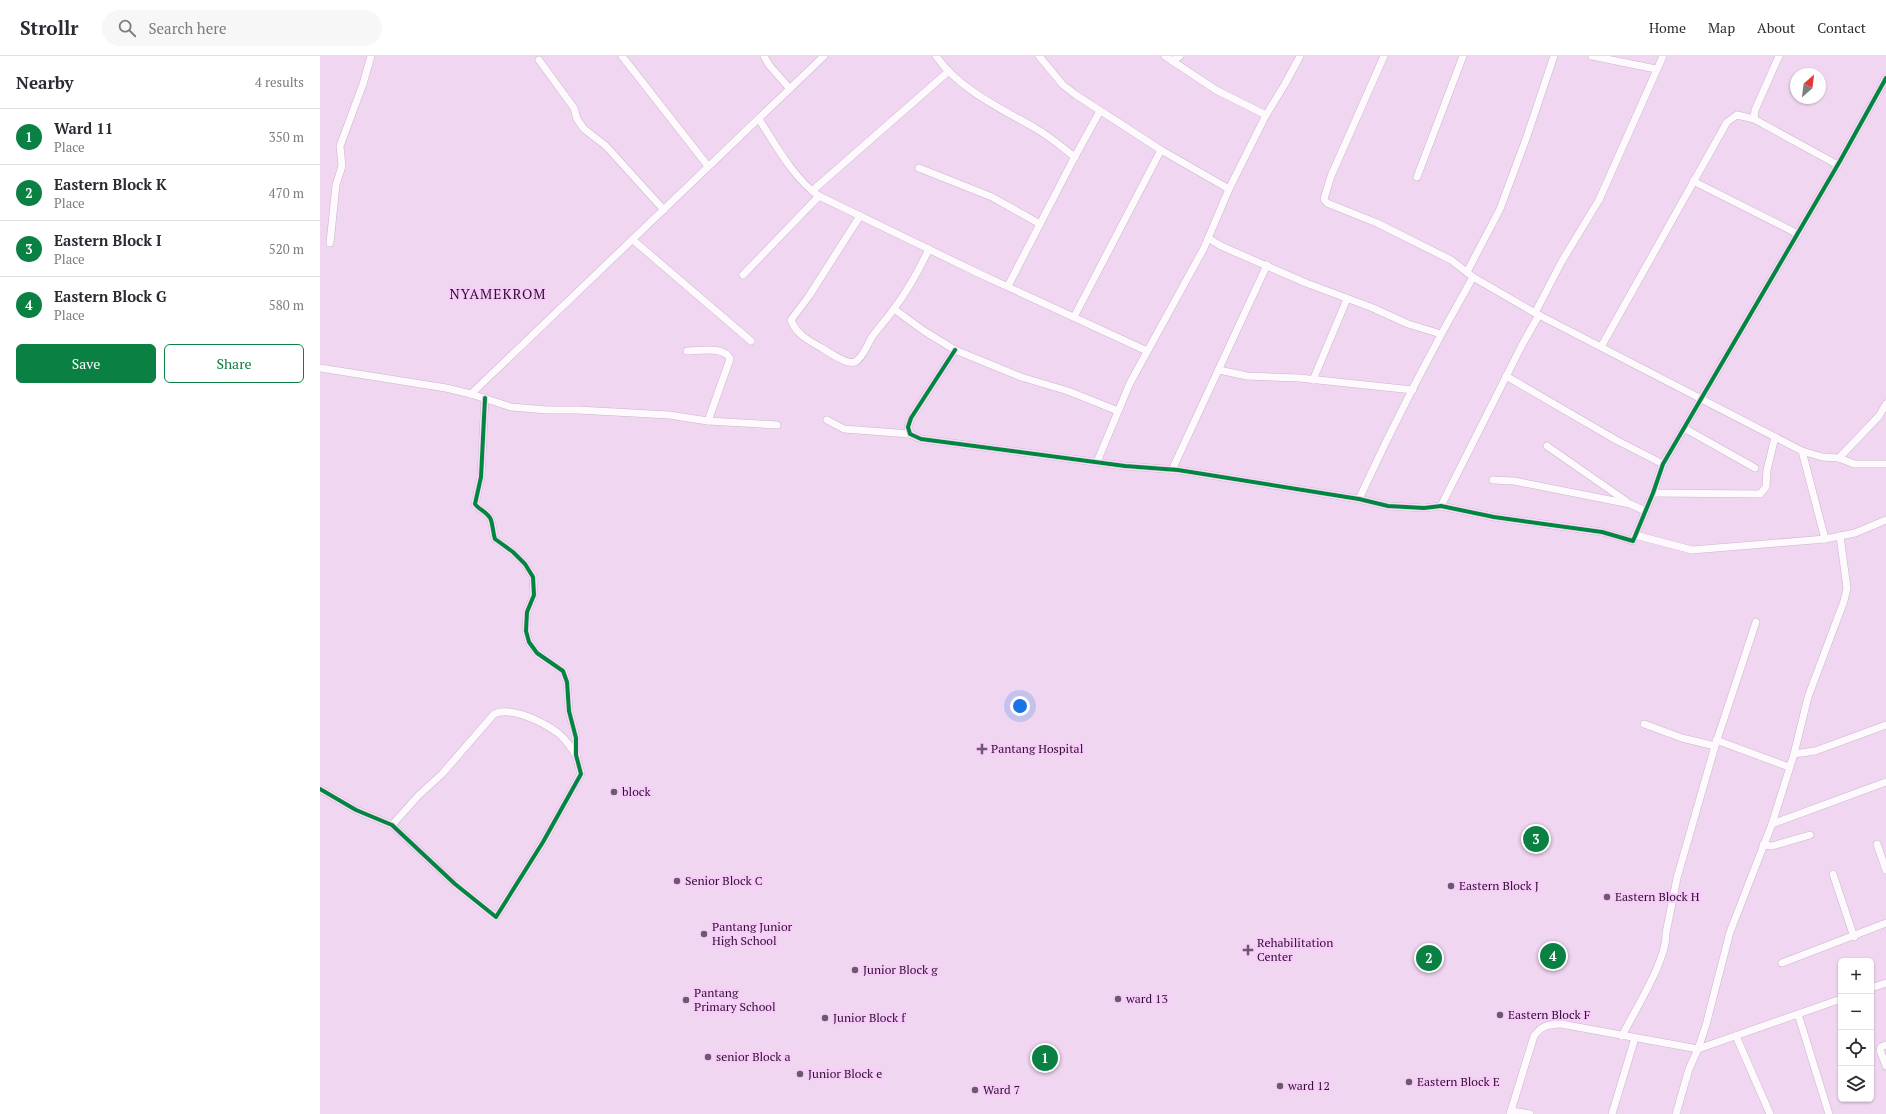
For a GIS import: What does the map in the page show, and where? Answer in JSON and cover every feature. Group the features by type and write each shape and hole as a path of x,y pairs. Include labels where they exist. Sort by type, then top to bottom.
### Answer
{"street":[{"path":"330,244 336,186 342,166 340,146 363,84 371,56"},
{"path":"622,56 708,166"},
{"path":"764,56 769,65 790,89"},
{"path":"471,394 824,56"},
{"path":"936,56 949,72 990,103 1037,129 1075,157"},
{"path":"1039,56 1063,85 1100,111 1161,150 1229,189"},
{"path":"1166,56 1216,90 1266,115"},
{"path":"1172,61 1180,56"},
{"path":"1097,462 1118,411 1147,351 1208,238 1229,189 1266,115 1300,56"},
{"path":"1384,56 1331,176 1324,199 1327,203 1377,223 1451,260 1473,277 1537,314 1802,451 1822,457 1839,458 1854,464 1886,464"},
{"path":"1417,177 1463,56"},
{"path":"1466,272 1500,208 1526,139 1554,56"},
{"path":"1592,56 1656,69"},
{"path":"1441,506 1562,261 1599,200 1663,56"},
{"path":"1754,119 1755,110 1779,56"},
{"path":"539,60 574,108 577,119 584,129 606,146 664,210"},
{"path":"812,191 949,72"},
{"path":"827,420 844,429 910,434 921,439 1097,462 1172,470 1359,499 1388,506 1424,508 1441,506 1501,518 1594,530 1633,541 1646,511 1663,464 1838,165 1886,78"},
{"path":"1008,286 1100,111"},
{"path":"1601,347 1727,122 1737,115 1754,119 1838,165"},
{"path":"759,119 779,151 808,188 819,196 1147,351"},
{"path":"1074,317 1161,150"},
{"path":"919,168 992,197 1040,224"},
{"path":"1693,181 1798,234"},
{"path":"743,274 819,196"},
{"path":"860,216 809,296 791,320 794,328 813,343 841,359 855,362 860,358 873,336 894,310 919,269 929,249"},
{"path":"1208,238 1221,246 1347,299 1373,308 1408,324 1441,334"},
{"path":"633,240 751,341"},
{"path":"1172,470 1267,265"},
{"path":"1359,499 1385,441 1441,334 1473,277"},
{"path":"1313,380 1347,299"},
{"path":"894,310 955,350 1021,377 1068,391 1118,411"},
{"path":"910,434 908,428 911,418 955,350"},
{"path":"687,351 719,351 728,356 730,360 708,421"},
{"path":"320,368 372,377 415,382 471,394 511,407 669,415 708,421 777,425"},
{"path":"1219,370 1247,376 1313,380 1413,390"},
{"path":"1506,376 1609,436 1663,464"},
{"path":"320,789 356,810 392,825 455,884 496,917 543,842 581,774 576,755 576,738 569,710 567,682 563,671 537,652 530,642 526,631 527,612 534,595 533,577 525,564 513,552 495,539 491,520 487,514 479,509 475,504 481,477 485,398"},
{"path":"1839,458 1879,416 1886,404"},
{"path":"1684,428 1755,468"},
{"path":"1653,493 1760,494 1766,487 1767,470 1775,437"},
{"path":"1547,446 1630,504 1646,511"},
{"path":"1802,451 1825,539"},
{"path":"1493,480 1514,481 1630,504"},
{"path":"1635,536 1692,550 1825,539 1855,533 1886,520"},
{"path":"1676,1114 1689,1068 1698,1049 1706,1025 1730,932 1772,824 1788,768 1794,754 1808,697 1844,601 1847,588 1840,536"},
{"path":"1622,1036 1662,958 1667,942 1666,933 1677,878 1716,743 1756,622"},
{"path":"392,825 419,795 442,774 494,714 502,710 521,714 558,733 576,755"},
{"path":"1644,724 1682,738 1716,743 1788,768"},
{"path":"1794,754 1815,751 1886,725"},
{"path":"1772,824 1886,782"},
{"path":"1763,845 1772,846 1810,835"},
{"path":"1877,844 1886,870"},
{"path":"1832,874 1854,936"},
{"path":"1782,963 1886,923"},
{"path":"1874,987 1886,983"},
{"path":"1530,1114 1510,1112 1534,1036 1540,1028 1548,1025 1561,1024 1698,1049 1838,1000"},
{"path":"1798,1014 1828,1114"},
{"path":"1736,1036 1770,1114"},
{"path":"1612,1114 1635,1038"},
{"path":"1886,1045 1881,1047 1880,1050 1886,1066"}],"cycle path":[{"path":"955,350 911,418 908,427 910,434 921,439 1125,466 1178,470 1359,499 1388,506 1424,508 1441,506 1494,517 1602,532 1633,541 1653,493 1663,464 1840,161 1886,78"},
{"path":"320,789 356,810 392,825 455,884 496,917 543,842 581,774 576,755 576,738 569,711 567,682 563,671 537,653 529,642 526,631 527,612 534,595 533,577 525,564 513,552 495,539 490,517 475,504 481,477 485,398"}],"place":[{"name":"Pantang Hospital","path":"982,749"},
{"name":"block","path":"614,792"},
{"name":"Eastern Block I","path":"1536,839"},
{"name":"Senior Block C","path":"677,881"},
{"name":"Eastern Block J","path":"1451,886"},
{"name":"Eastern Block H","path":"1607,897"},
{"name":"Pantang Junior High School","path":"704,934"},
{"name":"Rehabilitation Center","path":"1248,950"},
{"name":"Eastern Block G","path":"1553,956"},
{"name":"Eastern Block K","path":"1429,958"},
{"name":"Junior Block g","path":"855,970"},
{"name":"ward 13","path":"1118,999"},
{"name":"Pantang Primary School","path":"686,1000"},
{"name":"Eastern Block F","path":"1500,1015"},
{"name":"Junior Block f","path":"825,1018"},
{"name":"senior Block a","path":"708,1057"},
{"name":"Ward 11","path":"1045,1058"},
{"name":"Junior Block e","path":"800,1074"},
{"name":"Eastern Block E","path":"1409,1082"},
{"name":"ward 12","path":"1280,1086"},
{"name":"Ward 7","path":"975,1090"}],"district":[{"name":"NYAMEKROM","path":"498,294"}]}
